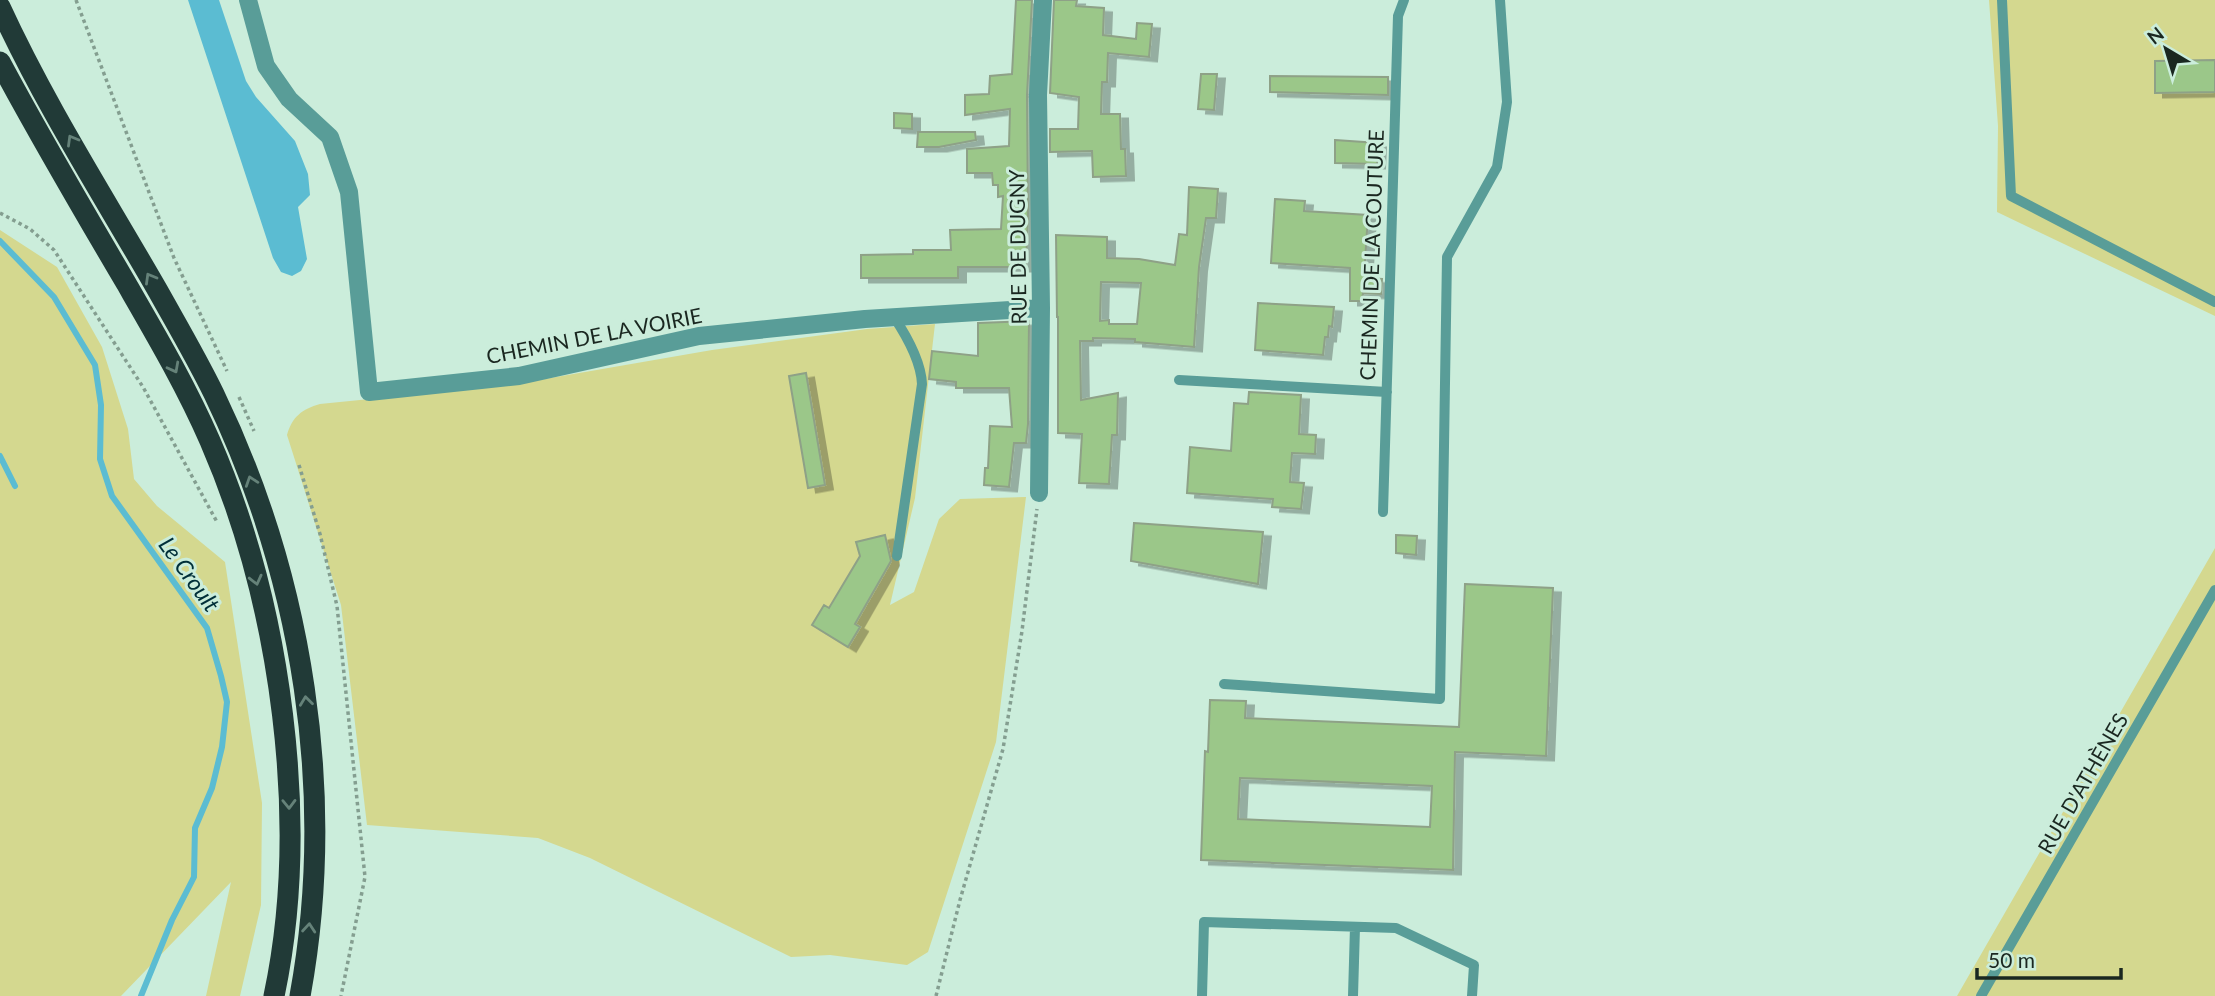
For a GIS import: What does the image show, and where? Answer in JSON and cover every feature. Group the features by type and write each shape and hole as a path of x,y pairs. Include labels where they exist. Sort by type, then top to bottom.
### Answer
{"highway":[{"path":"0,7 43,91 214,392 244,462 268,530 299,652 314,789 315,859 300,996"},
{"path":"0,62 195,408 223,472 246,539 271,639 282,712 289,798 288,882 283,944 274,996"}],"street":[{"name":"CHEMIN DE LA VOIRIE","path":"248,0 266,66 289,99 330,137 349,192 369,392 519,376 699,336 894,317 1041,308"},
{"name":"RUE DE DUGNY","path":"1039,494 1041,308 1038,95 1043,0"}],"lane":[{"name":"CHEMIN DE LA COUTURE","path":"1383,512 1398,16 1404,0"},
{"path":"1224,684 1440,699 1447,257 1497,167 1507,102 1500,0"},
{"path":"2002,0 2011,196 2215,302"},
{"path":"894,317 921,374 922,384 897,556"},
{"path":"1179,380 1387,392"},
{"name":"RUE D'ATHÈNES","path":"1982,996 2215,590"},
{"path":"1202,996 1204,922 1396,929 1474,965 1472,996"},
{"path":"1353,996 1355,927"}],"path":[{"path":"76,0 117,107"},
{"path":"0,213 30,229 54,250 144,387 216,519 220,532"},
{"path":"299,465 320,534 337,606 365,877 341,996"},
{"path":"936,996 1003,749 1022,631 1039,494"}],"green space":[{"path":"1989,0 2215,0 2215,316 1997,212 1998,126"},
{"path":"0,230 57,267 102,347 128,429 134,479 157,506 225,562 262,803 261,905 240,996 206,996 231,882 121,996 0,996"},
{"path":"935,324 915,498 890,605 914,592 939,519 960,499 1026,497 996,742 928,952 907,965 830,955 791,957 590,858 538,838 367,825 341,605 287,435 299,415 320,404 510,385 712,350 867,329"},
{"path":"2215,548 2215,996 1957,996"}],"water":[{"path":"188,0 219,0 246,81 256,97 295,141 308,174 310,195 298,207 307,259 301,271 292,276 281,272 273,258"}],"building":[{"path":"1016,0 1032,0 1027,95 1026,267 958,267 958,278 861,278 861,255 913,254 913,250 951,250 950,230 1001,229 1003,196 998,197 998,185 993,185 992,173 967,173 967,149 1009,146 1010,109 965,115 965,95 989,94 990,76 1012,74"},
{"path":"1054,0 1077,0 1076,6 1104,8 1103,35 1136,39 1137,23 1152,24 1149,57 1108,53 1107,82 1102,82 1101,114 1120,114 1121,149 1125,149 1126,176 1093,177 1092,151 1050,152 1050,129 1078,129 1079,97 1050,93"},
{"path":"2215,60 2215,92 2155,93 2155,61"},
{"path":"1201,74 1217,74 1214,110 1198,109"},
{"path":"1270,76 1388,77 1388,95 1270,92"},
{"path":"894,113 912,114 912,129 894,128"},
{"path":"918,132 975,132 976,140 939,147 917,147"},
{"path":"1335,140 1378,143 1377,164 1335,163"},
{"path":"1189,187 1218,189 1216,218 1206,218 1199,267 1194,347 1135,342 1135,339 1093,338 1093,341 1080,341 1081,400 1118,393 1117,435 1112,435 1109,484 1079,483 1082,434 1058,433 1056,235 1107,237 1107,258 1139,259 1175,265 1179,234 1187,235","holes":["1101,282 1141,283 1137,324 1109,324 1109,320 1100,321"]},
{"path":"1275,199 1305,201 1304,211 1368,215 1364,278 1382,279 1381,294 1363,293 1362,301 1350,301 1350,268 1271,263"},
{"path":"1258,303 1334,307 1332,327 1329,326 1328,337 1325,337 1323,355 1255,350"},
{"path":"1029,321 1026,443 1014,443 1009,487 984,485 985,468 988,468 990,426 1012,427 1009,388 956,388 956,382 929,379 932,351 978,356 978,323"},
{"path":"806,373 825,485 808,488 789,376"},
{"path":"1249,392 1301,395 1299,434 1316,435 1315,454 1292,453 1290,482 1304,483 1301,509 1272,507 1273,499 1187,493 1190,447 1231,451 1234,403 1248,404"},
{"path":"1134,523 1263,532 1258,584 1131,561"},
{"path":"885,535 891,561 855,624 860,627 848,647 812,625 824,605 829,608 860,556 856,542"},
{"path":"1396,535 1417,536 1416,555 1396,553"},
{"path":"1465,584 1553,588 1546,756 1455,752 1453,870 1201,860 1205,751 1208,752 1210,700 1246,701 1245,718 1459,727","holes":["1240,778 1432,786 1430,827 1238,819"]}],"waterway":[{"name":"Le Croult","path":"0,241 54,297 95,365 101,405 100,459 112,496 207,628 227,702 222,747 212,788 195,828 194,877 172,920 141,996"},
{"path":"0,456 15,486"}]}
